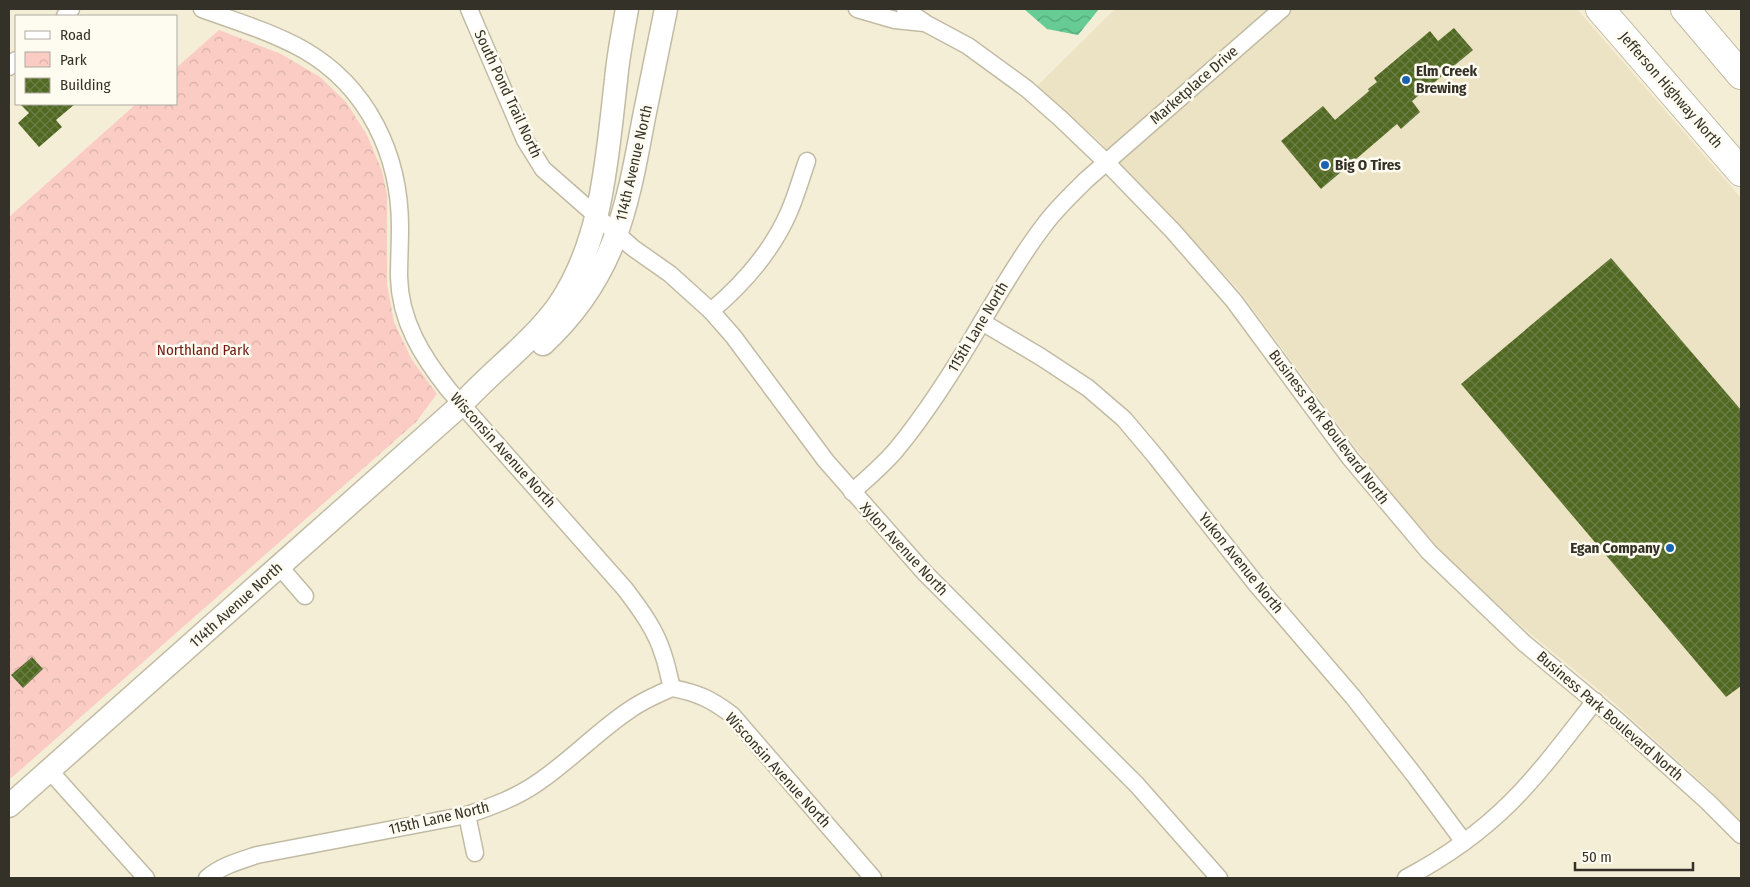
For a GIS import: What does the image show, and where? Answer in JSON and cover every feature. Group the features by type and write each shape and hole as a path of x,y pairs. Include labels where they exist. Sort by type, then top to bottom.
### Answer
{"highway":[{"name":"Jefferson Highway North","path":"1600,9 1741,172"},
{"path":"1685,9 1741,75"}],"street":[{"name":"Wisconsin Avenue North","path":"202,9 286,41 313,56 338,74 359,98 368,110 387,149 398,186 400,228 399,278 405,316 416,343 432,368 634,600 652,629 663,652 672,688 692,692 713,701 732,715 873,878"},
{"name":"South Pond Trail North","path":"469,9 518,124 534,156 553,179 596,216"},
{"name":"114th Avenue North","path":"9,806 462,404 542,326 558,305 575,275 583,257 596,216 608,148 616,78 627,9"},
{"name":"114th Avenue North","path":"462,404 482,395 496,385 558,330 587,294 608,258 632,184 666,9"},
{"name":"Business Park Boulevard North","path":"857,9 895,20 927,24"},
{"name":"Business Park Boulevard North","path":"905,9 927,24 968,46 1027,89 1106,162 1173,231 1234,301 1350,458 1422,545 1524,643 1595,701 1708,802 1739,836"},
{"name":"Marketplace Drive","path":"1106,162 1282,9"},
{"path":"711,311 734,291 764,255 789,212 807,161"},
{"name":"115th Lane North","path":"852,492 895,452 916,425 982,322 1010,273 1045,223 1106,162"},
{"name":"Xylon Avenue North","path":"596,216 617,235 670,274 711,311 733,336 826,461 852,492 924,572 1137,785 1219,878"},
{"name":"Yukon Avenue North","path":"982,322 1041,356 1088,388 1124,419 1256,584 1353,697 1416,776 1464,842"},
{"path":"279,566 305,596"},
{"name":"115th Lane North","path":"207,878 235,862 257,855 467,815 497,805 520,794 556,770 630,709 648,698 672,688"},
{"path":"1406,878 1425,868 1464,842 1493,819 1531,782 1595,701"},
{"path":"49,770 146,878"},
{"path":"467,815 475,853"}],"shaded area":[{"path":"1115,9 1577,9 1741,198 1741,823 1710,790 1611,700 1479,591 1401,509 1238,289 1096,138 1036,87"}],"green space":[{"name":"Northland Park","path":"219,30 281,54 320,77 346,102 367,135 382,171 387,195 387,284 394,322 412,360 437,394 416,422 9,780 9,217 135,105 178,105 178,66"}],"water":[{"path":"1024,9 1099,9 1078,35 1047,29"}],"building":[{"path":"1454,28 1473,50 1412,101 1420,112 1401,129 1397,124 1321,189 1281,141 1323,106 1335,120 1369,91 1368,89 1377,82 1374,78 1430,31 1438,41"},
{"path":"21,105 74,105 56,120 62,127 39,147 18,123 29,113"},
{"name":"Egan Company","path":"1611,258 1741,410 1741,686 1726,697 1461,384"},
{"path":"32,657 43,669 23,688 11,675"}],"place":[{"name":"Elm Creek Brewing","path":"1406,80"},
{"name":"Big O Tires","path":"1325,165"},
{"name":"Egan Company","path":"1670,548"}]}
